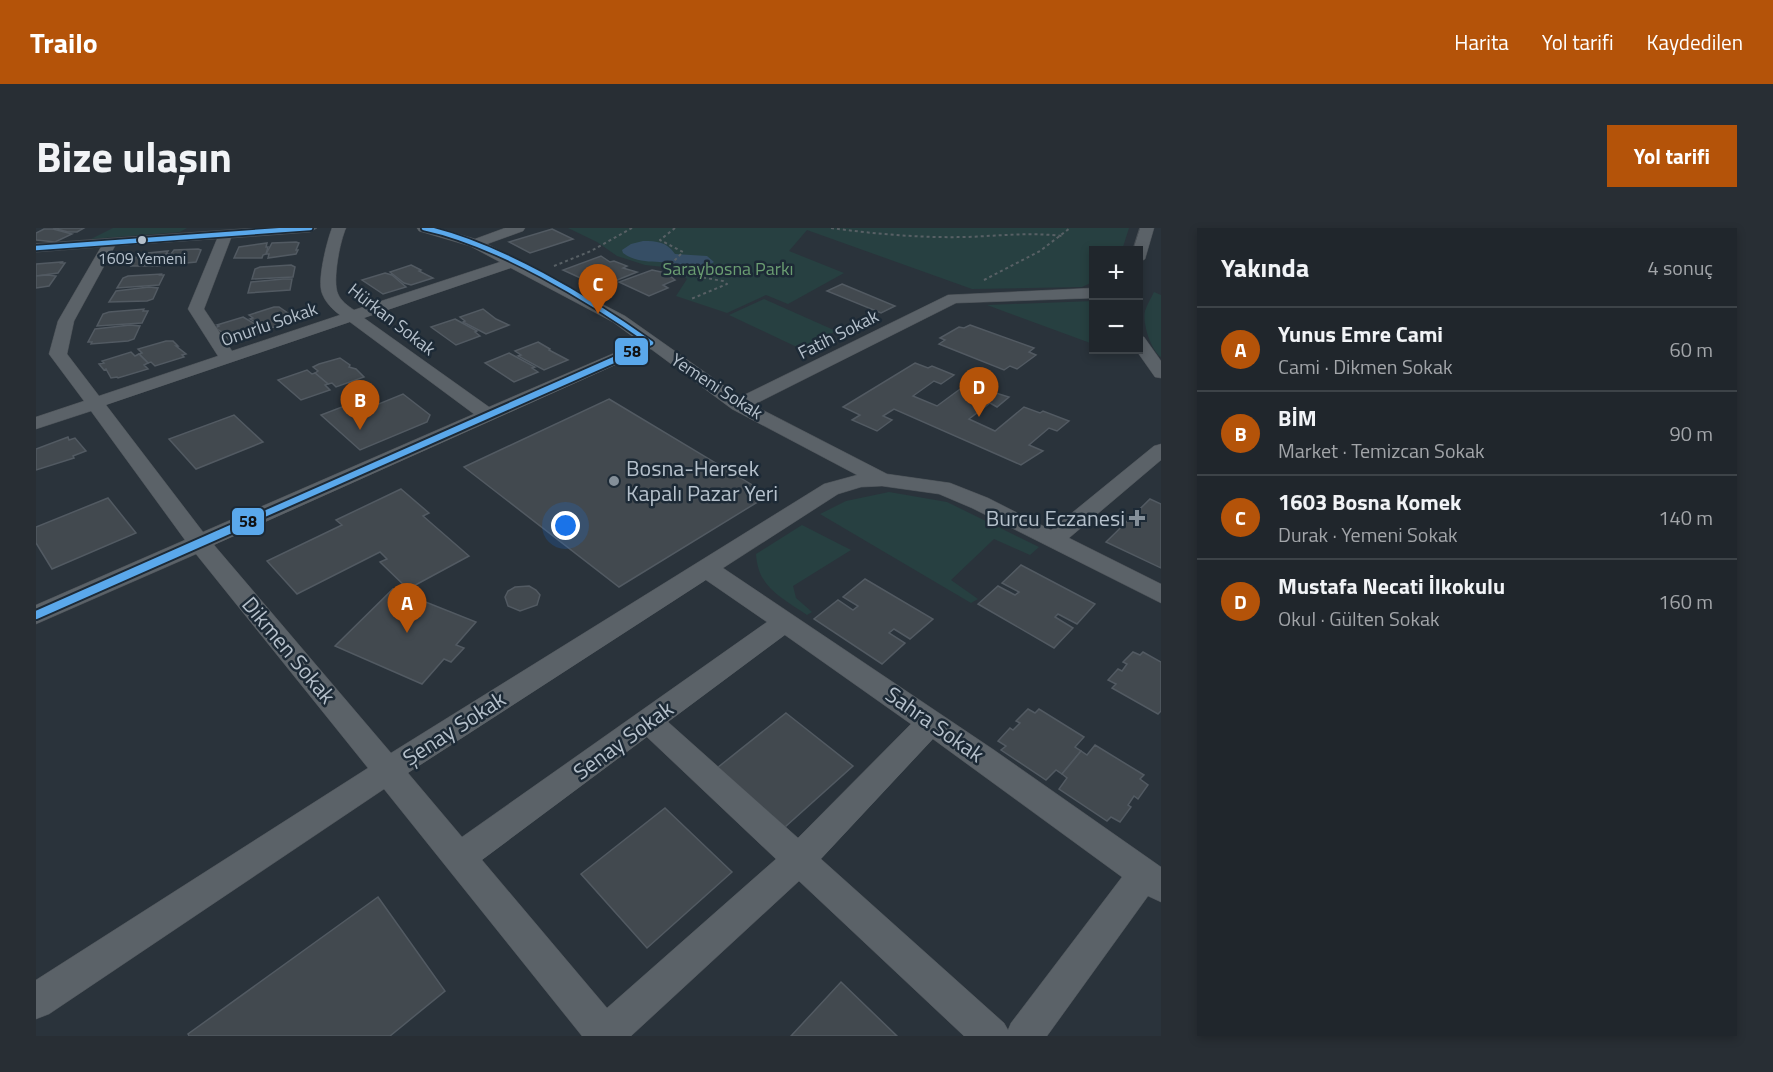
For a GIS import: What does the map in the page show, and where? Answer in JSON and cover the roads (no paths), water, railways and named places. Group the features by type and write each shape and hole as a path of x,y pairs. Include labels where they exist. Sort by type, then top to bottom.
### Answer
{"street":[{"path":"188,236 202,228"},
{"path":"36,248 67,245 107,235 188,236 310,228"},
{"name":"Hürkan Sokak","path":"339,228 332,245 329,292 338,306 486,414"},
{"name":"Yemeni Sokak","path":"424,228 476,243 619,319 739,405 882,480"},
{"path":"476,243 518,228"},
{"path":"1147,233 1161,241"},
{"path":"226,234 196,309 228,358"},
{"name":"Dikmen Sokak","path":"107,235 66,321 58,354 200,542 606,1035"},
{"name":"Onurlu Sokak","path":"36,423 514,262"},
{"name":"Fatih Sokak","path":"739,405 953,298 1089,293"},
{"path":"36,615 486,414 651,343"},
{"path":"1143,348 1161,373"},
{"path":"1054,539 1161,450"},
{"path":"882,480 943,488 1054,539 1161,594"},
{"name":"Şenay Sokak","path":"36,1001 388,770 831,489 860,481 882,480"},
{"name":"Sahra Sokak","path":"706,568 931,722 1153,880"},
{"name":"Senay Sokak","path":"459,858 786,621"},
{"path":"648,722 991,1036"},
{"path":"606,1035 799,860 931,722"},
{"path":"1024,1036 1153,880"}],"water":[{"path":"643,241 661,243 675,254 707,256 714,262 706,267 708,272 696,276 684,272 682,265 637,260 623,253 622,250 631,244"}],"place":[{"name":"1609 Yemeni","path":"142,240"},
{"name":"1603 Bosna Komek","path":"598,314"},
{"name":"Mustafa Necati İlkokulu","path":"979,417"},
{"name":"BİM","path":"360,430"},
{"name":"Bosna-Hersek Kapalı Pazar Yeri","path":"614,481"},
{"name":"Burcu Eczanesi","path":"1137,518"},
{"name":"Yunus Emre Cami","path":"407,633"}],"park label":[{"name":"Saraybosna Parkı","path":"728,268"}]}
